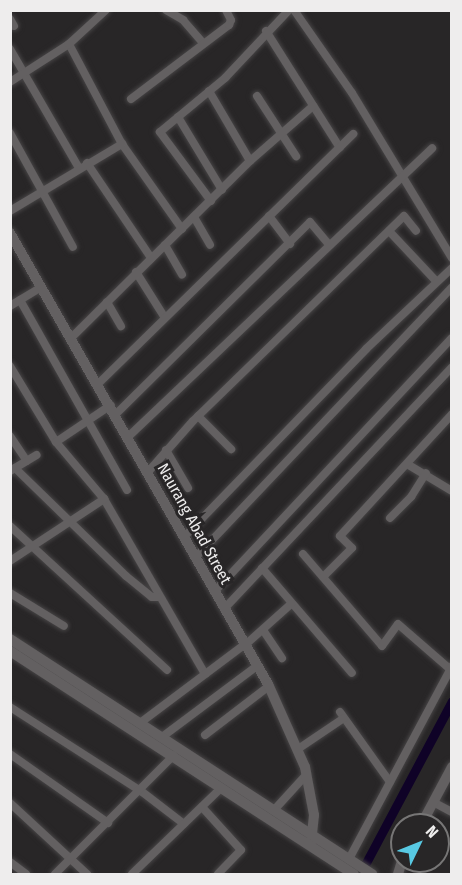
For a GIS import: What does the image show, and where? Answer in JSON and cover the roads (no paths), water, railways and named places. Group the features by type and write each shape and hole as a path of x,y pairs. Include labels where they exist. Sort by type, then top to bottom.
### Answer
{"main road":[{"name":"Naurang Abad Street","path":"11,233 99,383 214,592 269,686 298,749 306,775 314,815 312,838"},
{"path":"10,639 275,809 349,868 372,874"},
{"path":"11,652 174,755 221,788 312,838"},
{"path":"427,813 452,767"}],"street":[{"path":"10,82 69,44 106,10"},
{"path":"166,10 183,20 203,44"},
{"path":"131,99 229,25 231,20 226,10"},
{"path":"211,201 160,132 209,91 266,32 292,10 352,93 452,258"},
{"path":"266,32 340,147"},
{"path":"69,44 122,144 182,229"},
{"path":"10,49 79,168"},
{"path":"209,91 250,161"},
{"path":"257,96 296,156"},
{"path":"72,337 250,161 313,106"},
{"path":"178,117 222,190"},
{"path":"10,133 73,247"},
{"path":"99,383 353,134"},
{"path":"10,211 122,144"},
{"path":"129,436 432,148"},
{"path":"87,163 151,258"},
{"path":"269,216 290,244"},
{"path":"148,472 198,416 404,216 417,231"},
{"path":"194,217 210,244"},
{"path":"56,442 89,420 114,410 290,244 310,222 329,245"},
{"path":"389,231 436,281"},
{"path":"165,245 182,274"},
{"path":"184,537 436,281 452,268"},
{"path":"136,273 165,318"},
{"path":"10,306 42,287"},
{"path":"195,558 452,287"},
{"path":"20,300 128,490"},
{"path":"107,302 121,326"},
{"path":"214,592 452,338"},
{"path":"10,366 56,442 104,499 158,597 205,674"},
{"path":"224,609 452,367"},
{"path":"323,577 352,548 340,536 452,414"},
{"path":"198,416 231,449"},
{"path":"10,436 27,461"},
{"path":"166,450 188,488"},
{"path":"38,455 13,470 126,576 152,597 158,597"},
{"path":"407,464 426,473 452,491"},
{"path":"390,518 411,497 426,473"},
{"path":"10,561 104,499"},
{"path":"10,526 167,670"},
{"path":"303,554 382,646 399,624 451,667 390,782 349,868"},
{"path":"262,568 352,673"},
{"path":"10,593 64,627"},
{"path":"140,723 244,645 291,604"},
{"path":"262,630 282,658"},
{"path":"162,737 257,666"},
{"path":"205,735 269,686"},
{"path":"10,707 141,791 184,824"},
{"path":"298,749 342,715 390,782"},
{"path":"10,754 108,824"},
{"path":"55,874 141,791 174,755"},
{"path":"275,809 306,775"},
{"path":"132,874 221,788"},
{"path":"433,802 452,812"},
{"path":"10,803 87,874"},
{"path":"202,807 241,850 218,874"},
{"path":"10,862 26,874"}],"waterway":[{"path":"360,874 452,701"}]}
